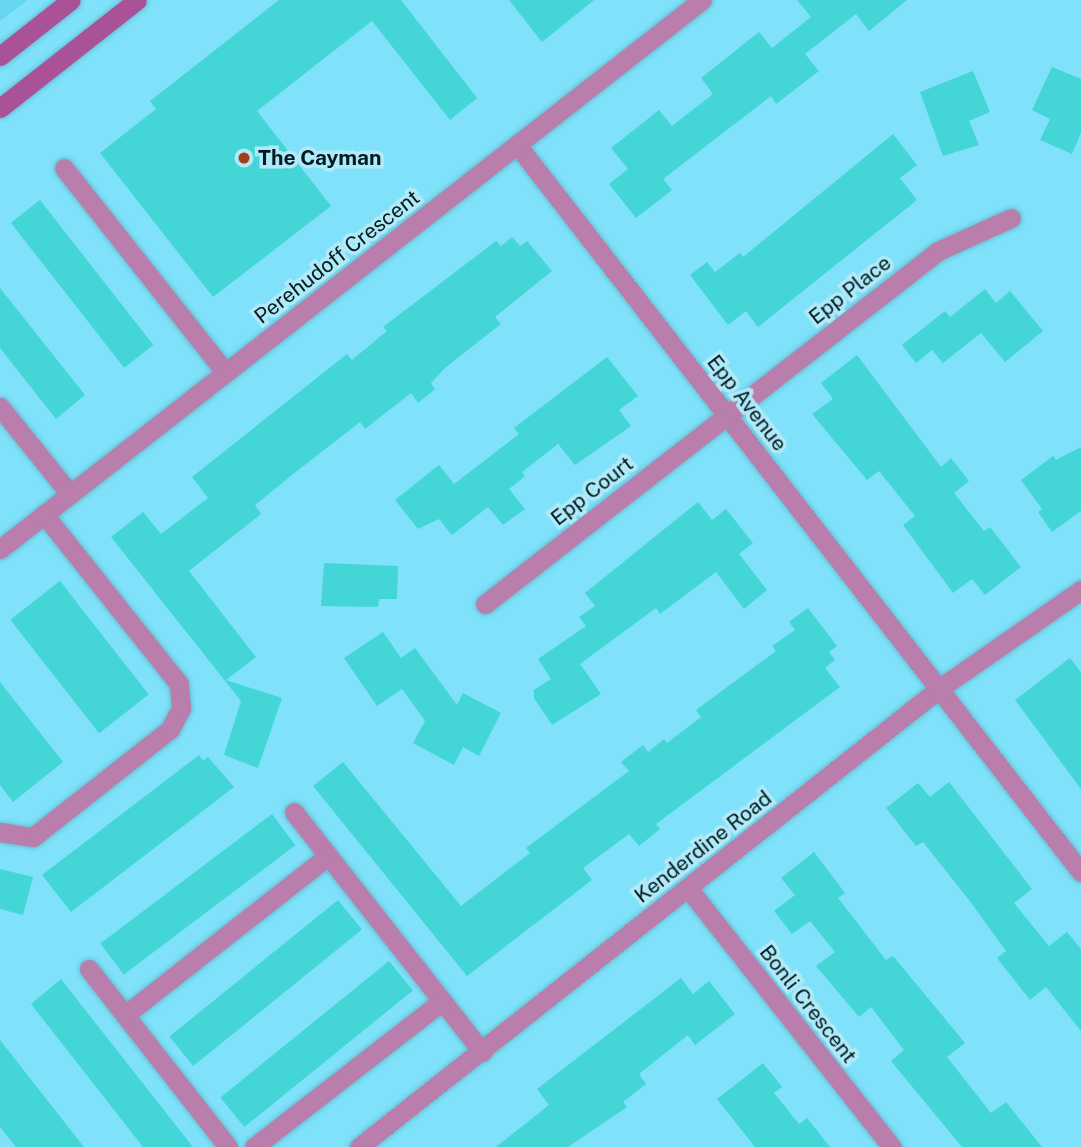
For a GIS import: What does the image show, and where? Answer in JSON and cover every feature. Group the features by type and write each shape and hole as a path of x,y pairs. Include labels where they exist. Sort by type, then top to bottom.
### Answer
{"main road":[{"path":"0,56 71,0"},
{"path":"0,108 137,0"}],"street":[{"name":"Perehudoff Crescent","path":"0,549 702,0"},
{"name":"Epp Avenue","path":"517,146 1081,872"},
{"path":"64,167 225,372"},
{"name":"Epp Place","path":"727,414 938,251 1011,218"},
{"path":"0,407 70,494"},
{"name":"Epp Court","path":"485,604 727,414"},
{"path":"0,832 33,837 170,729 181,708 179,684 44,514"},
{"name":"Kenderdine Road","path":"359,1147 940,688 1081,590"},
{"path":"294,812 482,1052"},
{"path":"125,1015 328,856"},
{"name":"Bonli Crescent","path":"688,888 892,1147"},
{"path":"89,970 228,1147"},
{"path":"254,1147 442,1001"}],"shaded area":[{"path":"0,0 28,0 0,21"}],"building":[{"path":"279,0 401,0 477,98 450,120 372,21 257,111 331,206 213,297 100,153 156,109 150,101"},
{"path":"509,0 594,0 542,42"},
{"path":"797,0 907,0 869,31 856,14 805,54 819,71 776,104 771,96 663,179 672,190 636,218 609,184 628,169 611,148 659,110 672,126 713,94 701,78 759,32 772,48 811,17"},
{"path":"1052,67 1081,79 1081,133 1072,154 1040,140 1050,119 1032,110"},
{"path":"973,71 990,112 969,121 979,145 943,156 920,92"},
{"path":"893,134 917,165 900,178 917,200 758,327 746,311 728,325 690,275 707,262 715,272 740,253 743,257"},
{"path":"40,200 153,345 124,368 11,223"},
{"path":"512,237 520,246 527,241 552,271 495,317 501,324 445,368 431,383 435,389 418,403 411,393 365,429 360,422 297,471 255,505 261,514 189,571 256,657 226,680 282,698 258,768 224,755 241,701 111,537 143,512 161,534 208,498 192,477 347,354 352,360 387,331 383,327 496,241 501,246"},
{"path":"0,288 85,395 56,419 0,348"},
{"path":"985,289 996,303 1010,291 1043,331 1005,362 981,333 943,363 932,350 916,363 902,345 945,311 950,317"},
{"path":"857,355 941,467 951,458 969,481 954,493 984,531 990,527 1021,567 985,595 972,579 953,593 903,525 915,516 879,471 867,480 812,414 833,399 821,383"},
{"path":"607,357 638,396 619,410 631,426 575,465 558,444 522,472 525,476 509,489 525,509 503,525 488,507 452,535 439,519 418,529 395,500 439,465 454,484 519,434 514,428"},
{"path":"1081,447 1081,511 1052,532 1038,512 1042,509 1021,480 1053,456 1056,460"},
{"path":"698,502 712,520 726,509 753,543 739,554 767,590 744,609 716,572 660,614 656,608 580,664 601,694 552,725 534,698 534,690 551,679 538,659 586,626 579,617 595,606 585,593"},
{"path":"324,563 398,566 397,599 379,599 378,607 321,606"},
{"path":"60,581 149,694 99,733 10,620"},
{"path":"808,608 837,646 829,652 835,660 825,668 840,687 656,824 660,829 639,846 629,834 583,868 592,880 467,976 313,786 343,762 461,906 530,853 526,848 629,771 621,762 643,745 648,752 664,739 667,743 701,717 696,710 776,651 772,646 795,630 789,622"},
{"path":"383,632 401,658 415,648 457,705 463,693 501,713 479,756 463,747 454,765 413,743 425,721 402,689 377,706 344,658"},
{"path":"1070,658 1081,672 1081,789 1015,700"},
{"path":"0,682 63,762 13,802 0,785"},
{"path":"199,755 203,761 208,757 234,787 71,912 42,875"},
{"path":"949,782 1032,889 1014,903 1049,946 1067,932 1081,949 1081,1031 1046,987 1030,1000 997,958 1006,951 969,900 923,842 916,846 886,808 918,783 930,797"},
{"path":"272,814 295,845 124,975 100,943"},
{"path":"814,852 845,893 838,898 886,960 893,956 965,1043 947,1057 991,1113 1006,1102 1042,1147 962,1147 891,1061 904,1050 871,1007 859,1017 816,966 835,952 810,921 792,934 774,911 795,895 781,878"},
{"path":"0,869 33,877 23,915 0,909"},
{"path":"338,900 362,930 193,1066 169,1037"},
{"path":"389,961 413,991 244,1127 220,1098"},
{"path":"681,978 693,994 709,981 735,1014 695,1045 688,1035 639,1074 646,1084 623,1102 627,1107 568,1147 496,1147 549,1105 537,1089"},
{"path":"61,979 193,1147 143,1147 31,1004"},
{"path":"0,1040 84,1147 16,1147 0,1127"},
{"path":"763,1063 782,1087 774,1093 799,1124 807,1118 830,1147 755,1147 717,1099"}],"place":[{"name":"The Cayman","path":"244,158"}]}
